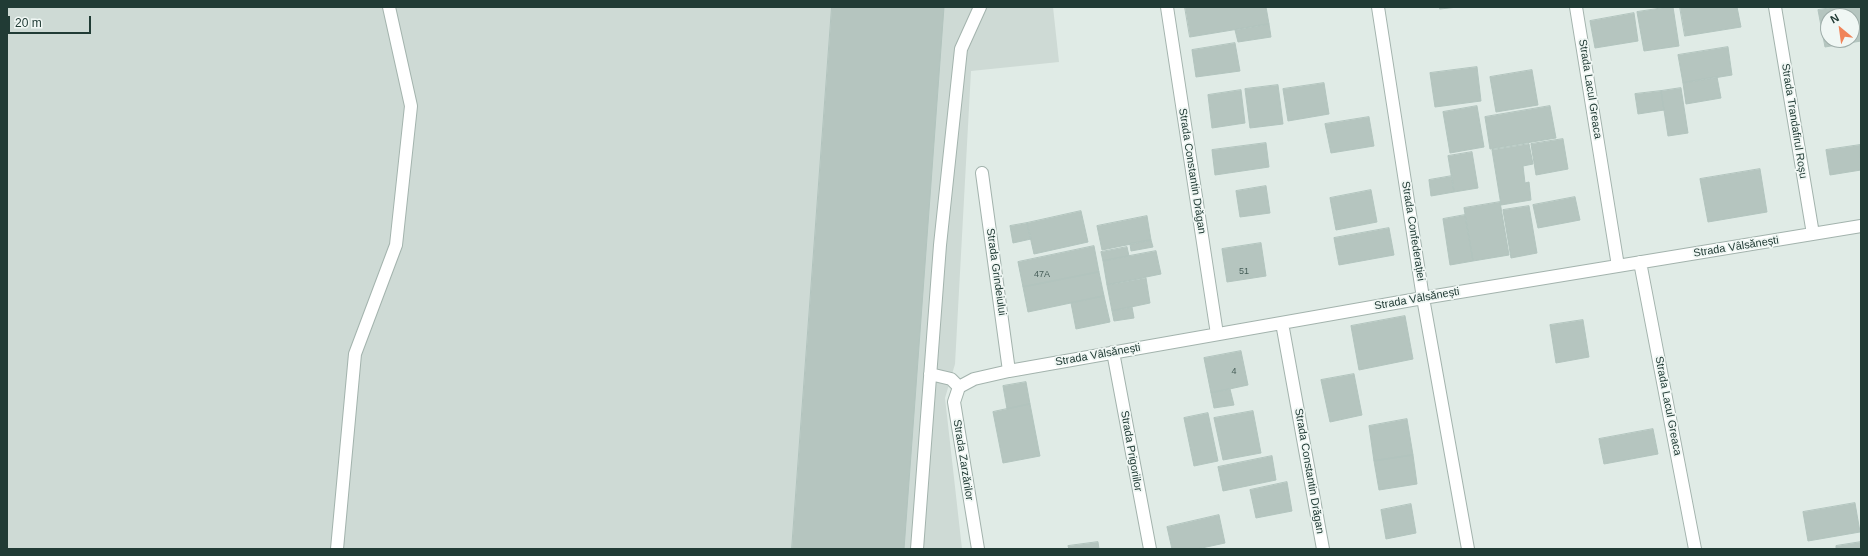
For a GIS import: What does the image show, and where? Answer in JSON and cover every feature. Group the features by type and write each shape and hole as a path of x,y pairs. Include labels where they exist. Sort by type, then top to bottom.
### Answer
{"street":[{"path":"337,549 355,354 396,244 411,106 389,7"},
{"path":"917,549 940,245 960,49 980,7"},
{"name":"Strada Constantin Drăgan","path":"1167,7 1217,334"},
{"name":"Strada Confederației","path":"1378,7 1423,298 1468,549"},
{"name":"Strada Lacul Greaca","path":"1576,7 1618,266"},
{"name":"Strada Trandafirul Roșu","path":"1775,7 1813,234"},
{"name":"Strada Grindeiului","path":"982,173 1009,371"},
{"name":"Strada Vâlsănești","path":"959,387 974,379 1009,371 1113,352 1640,262 1813,234 1861,228"},
{"name":"Strada Lacul Greaca","path":"1640,262 1695,549"},
{"name":"Strada Constantin Drăgan","path":"1282,323 1323,549"},
{"name":"Strada Prigoriilor","path":"1113,352 1150,549"},
{"path":"930,374 951,379 959,387"},
{"name":"Strada Zarzărilor","path":"959,387 954,402 978,549"}],"shaded area":[{"path":"7,7 1053,7 1059,62 971,71 955,364 945,398 962,549 7,549"}],"building":[{"path":"832,7 944,7 904,549 792,549"},
{"path":"1185,7 1266,7 1269,24 1190,37"},
{"path":"1440,7 1458,7 1440,9"},
{"path":"1673,7 1679,46 1644,51 1637,12"},
{"path":"1680,7 1737,7 1741,27 1685,36"},
{"path":"1861,7 1861,41 1860,8 1830,8"},
{"path":"1818,10 1820,10 1820,21"},
{"path":"1634,13 1638,41 1595,48 1590,21"},
{"path":"1269,24 1271,37 1238,42 1235,30"},
{"path":"1235,43 1240,71 1196,77 1192,50"},
{"path":"1728,47 1732,75 1683,83 1678,55"},
{"path":"1477,67 1481,101 1435,107 1430,73"},
{"path":"1532,70 1538,105 1496,112 1490,77"},
{"path":"1717,77 1721,98 1686,104 1683,83"},
{"path":"1324,83 1329,114 1288,121 1283,89"},
{"path":"1278,85 1283,124 1250,128 1245,89"},
{"path":"1681,88 1688,133 1668,136 1661,91"},
{"path":"1241,90 1245,123 1212,128 1208,95"},
{"path":"1661,91 1664,110 1638,114 1635,94"},
{"path":"1477,106 1484,147 1450,153 1443,112"},
{"path":"1550,106 1556,138 1490,149 1485,117"},
{"path":"1369,117 1374,146 1331,153 1325,124"},
{"path":"1563,139 1568,169 1536,175 1531,144"},
{"path":"1266,143 1269,167 1215,175 1212,150"},
{"path":"1529,144 1533,164 1523,166 1525,183 1529,182 1531,200 1501,205 1492,150"},
{"path":"1860,145 1861,170 1830,175 1826,150"},
{"path":"1472,152 1478,188 1454,192 1448,156"},
{"path":"1760,169 1767,212 1708,222 1700,179"},
{"path":"1452,176 1454,192 1431,196 1429,180"},
{"path":"1266,186 1270,213 1240,217 1236,191"},
{"path":"1371,190 1377,222 1336,230 1330,198"},
{"path":"1575,197 1580,220 1538,228 1533,205"},
{"path":"1500,202 1509,255 1473,261 1464,208"},
{"path":"1529,206 1537,253 1511,258 1503,210"},
{"path":"1081,211 1088,242 1034,254 1027,223"},
{"path":"1465,215 1473,261 1450,265 1443,219"},
{"path":"1147,216 1151,240 1102,250 1097,226"},
{"path":"1027,223 1031,239 1013,243 1010,226"},
{"path":"1389,228 1394,255 1339,265 1334,238"},
{"path":"1151,240 1153,247 1131,251 1130,244"},
{"path":"1261,243 1266,276 1227,282 1222,249"},
{"path":"1094,246 1099,272 1023,287 1018,262"},
{"path":"1127,247 1129,256 1103,261 1101,252"},
{"path":"1156,251 1161,274 1107,285 1103,261"},
{"path":"1099,272 1104,296 1028,312 1023,287"},
{"path":"1146,278 1150,303 1112,311 1107,285"},
{"path":"1104,296 1110,322 1076,329 1071,303"},
{"path":"1132,307 1134,318 1114,321 1112,311"},
{"path":"1405,316 1413,359 1359,370 1351,326"},
{"path":"1583,320 1589,357 1556,363 1550,325"},
{"path":"1241,351 1248,385 1211,393 1204,358"},
{"path":"1354,374 1362,415 1330,422 1321,380"},
{"path":"1026,382 1030,404 1007,409 1003,386"},
{"path":"1230,389 1234,405 1214,408 1211,393"},
{"path":"1030,404 1040,456 1003,463 993,412"},
{"path":"1253,411 1261,453 1223,460 1214,418"},
{"path":"1208,413 1218,461 1194,466 1184,418"},
{"path":"1407,419 1413,455 1374,461 1369,426"},
{"path":"1653,429 1658,454 1604,464 1599,439"},
{"path":"1413,455 1417,484 1379,490 1374,461"},
{"path":"1272,456 1276,480 1223,491 1218,467"},
{"path":"1287,482 1292,511 1256,518 1250,490"},
{"path":"1855,503 1860,532 1808,541 1803,512"},
{"path":"1411,504 1416,533 1386,539 1381,510"},
{"path":"1219,515 1225,543 1197,549 1172,549 1167,527"},
{"path":"1098,542 1099,549 1069,549 1068,546"},
{"path":"1861,542 1861,549 1836,549 1836,546"}]}
